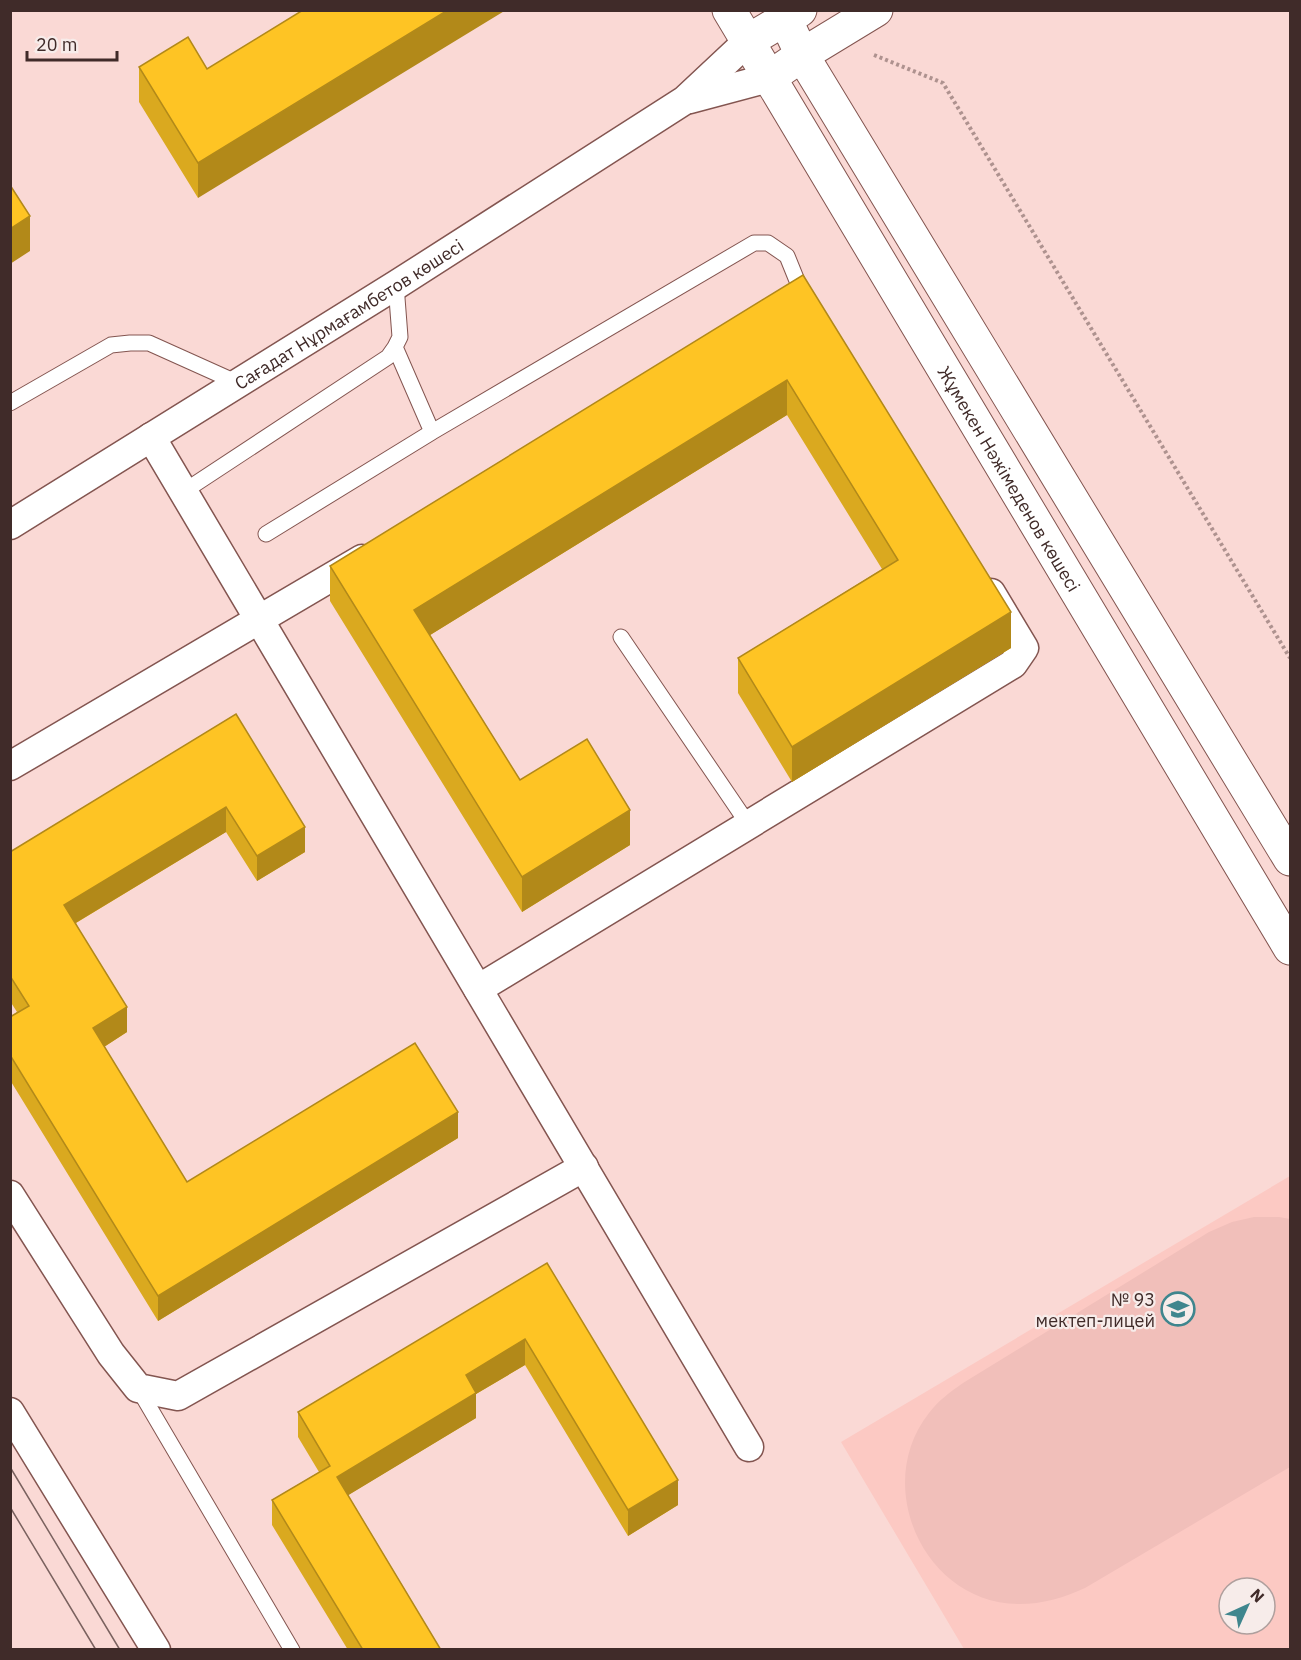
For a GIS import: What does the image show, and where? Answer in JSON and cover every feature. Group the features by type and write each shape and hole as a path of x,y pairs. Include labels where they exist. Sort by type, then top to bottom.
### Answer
{"main road":[{"name":"Жұмекен Нәжімеденов көшесі","path":"729,10 1290,948"},
{"name":"Сағадат Нұрмағамбетов көшесі","path":"769,78 876,10"},
{"name":"Сағадат Нұрмағамбетов көшесі","path":"747,41 789,13"},
{"path":"789,13 802,55 1290,859"}],"street":[{"name":"Сағадат Нұрмағамбетов көшесі","path":"10,525 396,285 685,100 747,41"},
{"name":"Сағадат Нұрмағамбетов көшесі","path":"685,100 769,78"},
{"path":"780,314 790,308 816,312"},
{"path":"151,437 749,1447"},
{"path":"10,766 382,548"},
{"path":"478,989 1012,664 1024,648 976,568"},
{"path":"10,1195 111,1354 138,1388 178,1396 584,1167"},
{"path":"10,1412 156,1650"}],"lane":[{"path":"266,534 432,432 754,243 768,243 787,256 816,312"},
{"path":"183,492 388,357 400,337 396,285"},
{"path":"10,403 111,345 130,343 149,343 238,383"},
{"path":"395,347 432,432"},
{"path":"621,637 748,824"},
{"path":"138,1388 292,1650"}],"path":[{"path":"874,55 943,83 1290,658"}],"shaded area":[{"name":"№ 93 мектеп-лицей","path":"1290,1176 1290,1649 964,1649 841,1442"},
{"name":"№ 93 мектеп-лицей","path":"1254,1217 1290,1219 1290,1467 1085,1588 1069,1595 1045,1602 1019,1604 986,1599 957,1584 934,1563 917,1536 907,1506 905,1474 912,1442 929,1413 963,1383 1209,1232 1232,1222"}],"building":[{"path":"303,10 448,10 198,163 139,67 188,37 207,69"},
{"path":"10,185 30,216 10,229"},
{"path":"803,275 1011,612 792,747 738,658 898,560 787,380 414,610 520,780 587,739 630,810 522,877 330,566"},
{"path":"236,714 305,827 257,856 226,807 64,905 127,1007 93,1028 187,1182 415,1043 458,1112 158,1296 10,1055 10,1017 29,1006 10,976 10,852"},
{"path":"547,1263 678,1480 628,1510 525,1339 466,1375 476,1393 337,1477 441,1650 363,1650 272,1500 330,1466 298,1412"}],"tram line":[{"path":"10,1467 120,1650"},
{"path":"10,1507 96,1650"}],"place":[{"name":"№ 93 мектеп-лицей","path":"1178,1309"}]}
